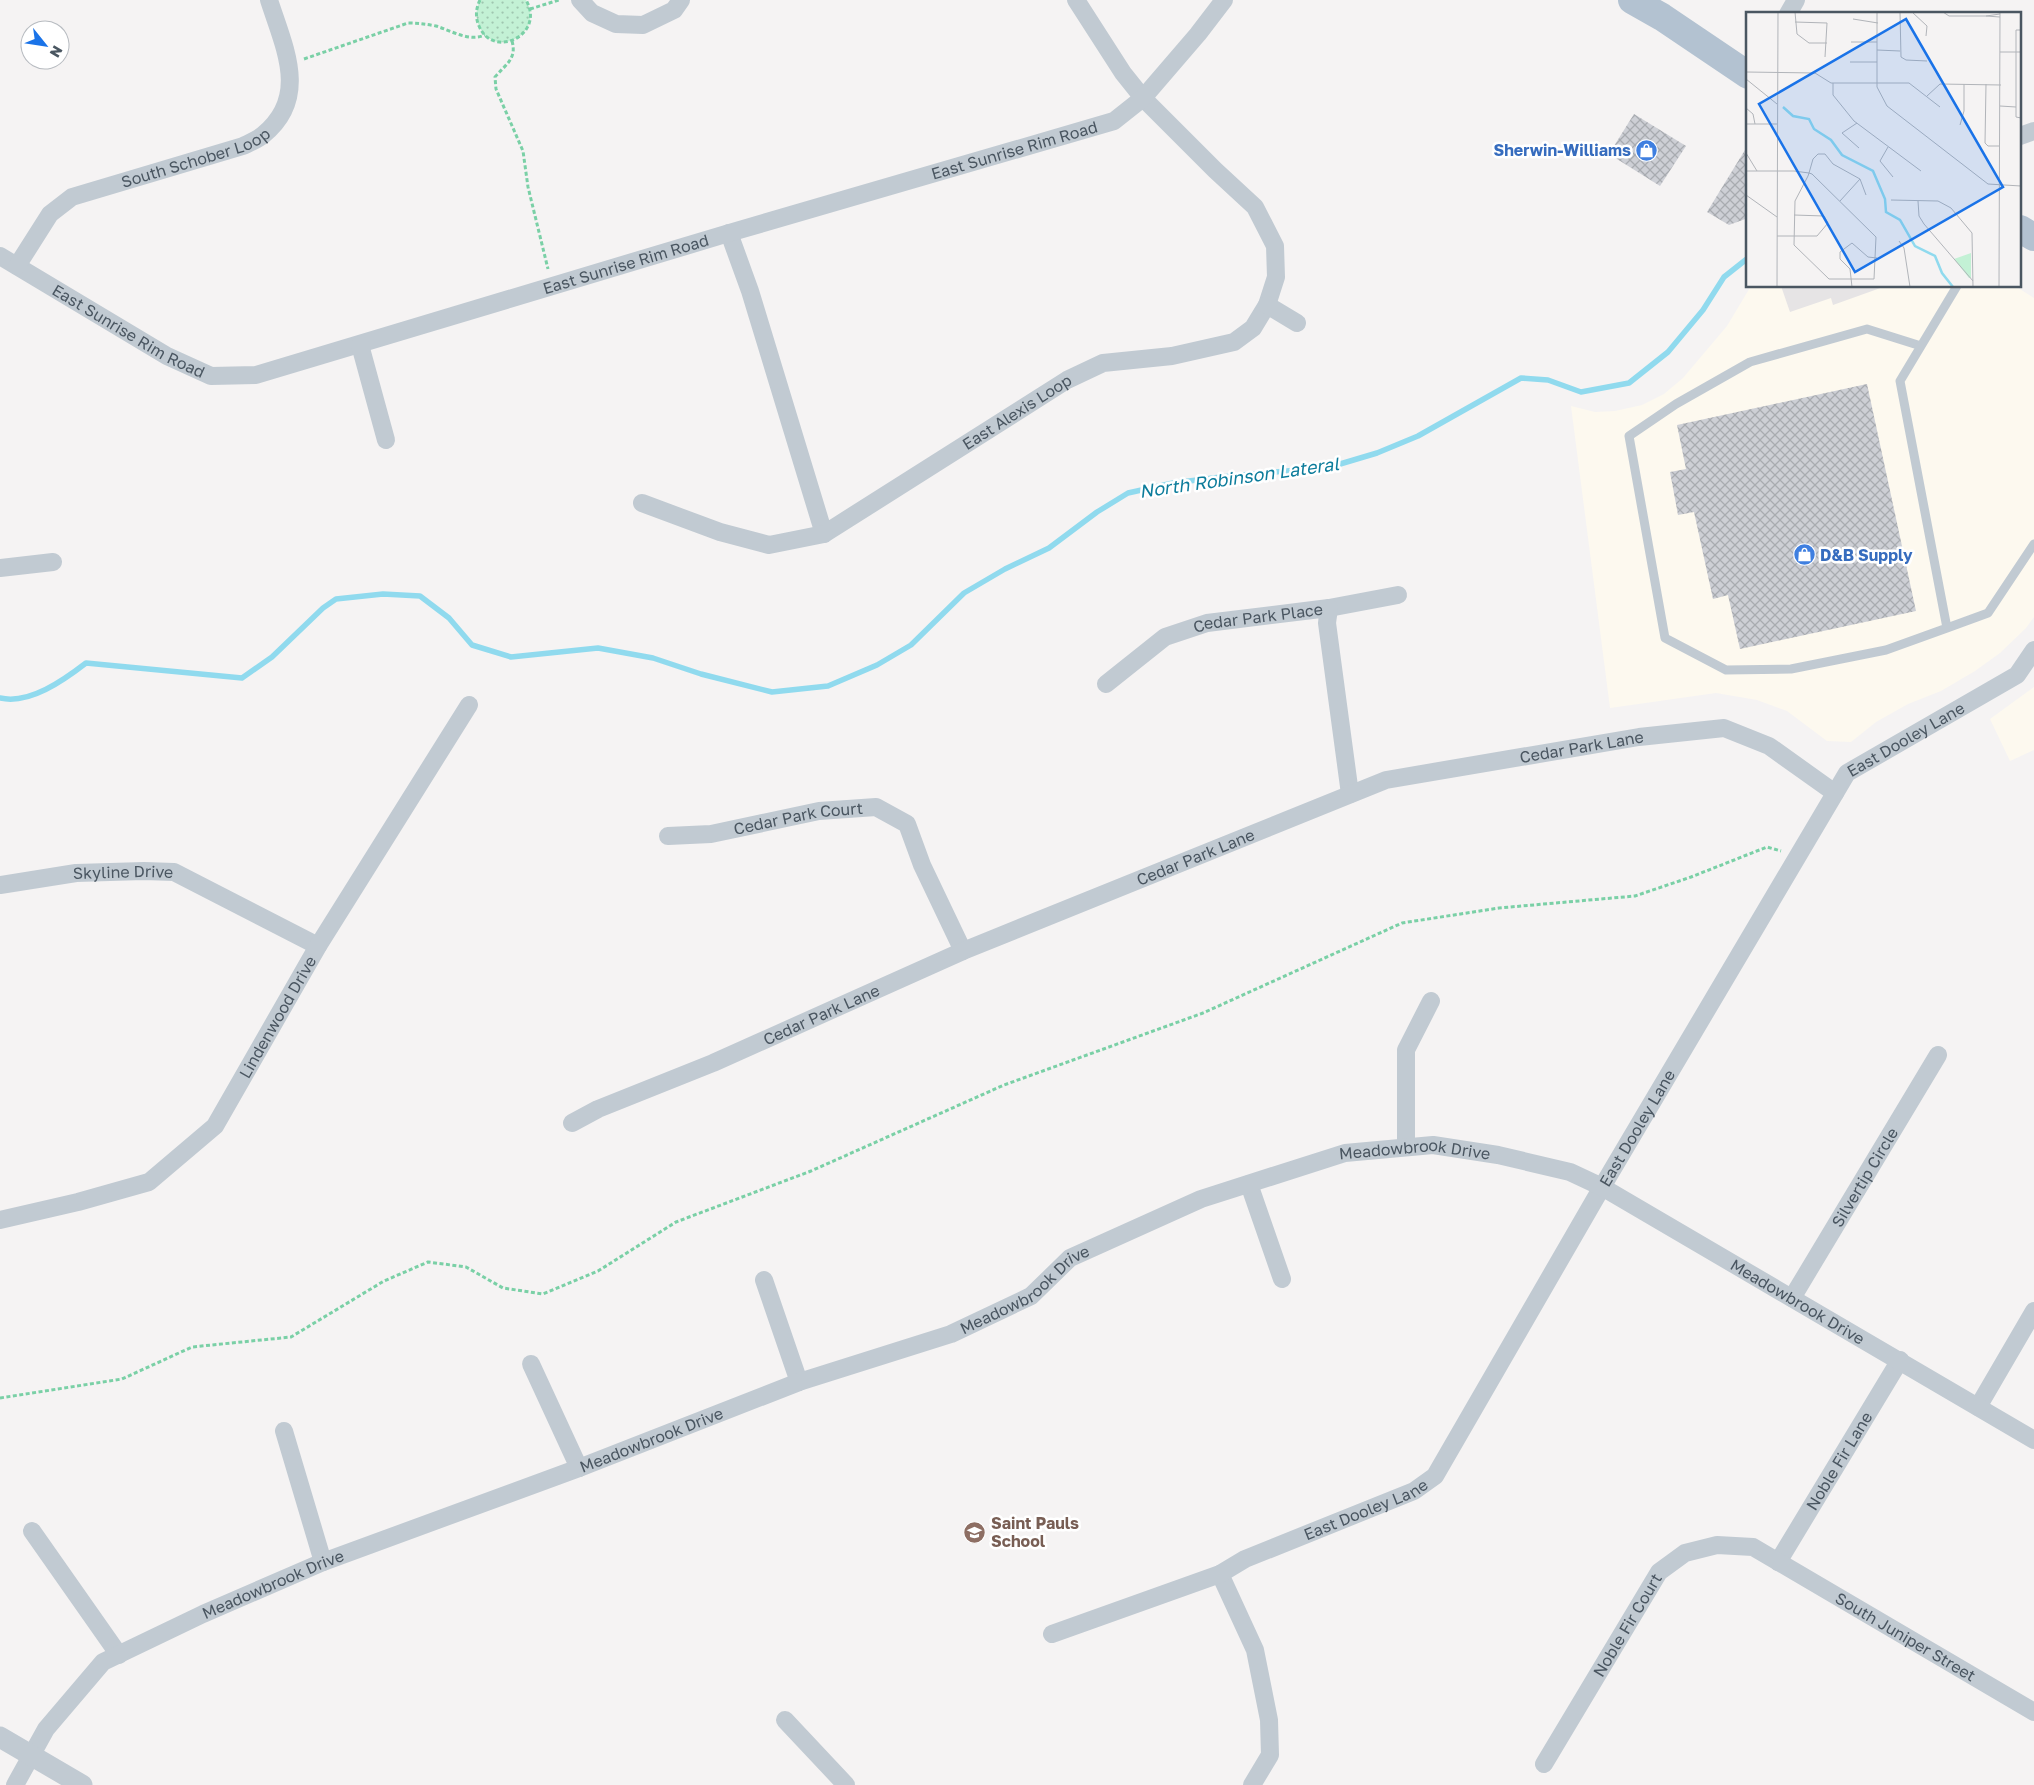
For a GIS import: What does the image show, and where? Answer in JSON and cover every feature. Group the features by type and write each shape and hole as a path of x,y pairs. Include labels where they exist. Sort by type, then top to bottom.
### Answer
{"main road":[{"path":"1632,0 1662,17 1746,74"},
{"path":"2022,230 2034,237"}],"street":[{"name":"South Schober Loop","path":"18,266 50,214 72,198 243,146 262,136 280,119 290,96 289,64 269,0"},
{"path":"580,0 592,13 616,24 643,25 674,10 681,0"},
{"name":"East Alexis Loop","path":"824,534 1067,380 1103,363 1172,356 1234,342 1252,328 1266,305 1276,277 1275,246 1255,207 1143,98 1123,73 1076,0"},
{"name":"East Sunrise Rim Road","path":"0,256 167,356 211,376 256,375 360,346 729,233 1114,121 1143,98 1198,34 1224,0"},
{"path":"1789,12 1796,0"},
{"path":"2022,135 2034,131"},
{"path":"642,503 720,532 769,545 824,534 750,291 729,233"},
{"path":"1266,305 1297,323"},
{"path":"360,346 386,440"},
{"path":"0,568 52,562"},
{"path":"1330,608 1398,595"},
{"name":"Cedar Park Place","path":"1106,684 1165,637 1208,623 1330,608 1327,624 1350,794"},
{"name":"East Dooley Lane","path":"1052,1634 1220,1574 1245,1559 1414,1491 1435,1476 1602,1187 1847,774 2017,675 2034,650"},
{"name":"Lindenwood Drive","path":"0,1220 78,1202 149,1182 215,1126 318,946 469,706"},
{"name":"Cedar Park Lane","path":"572,1123 598,1109 713,1064 963,951 1386,780 1640,737 1724,728 1769,746 1835,793"},
{"name":"Cedar Park Court","path":"668,836 711,834 819,811 876,806 907,824 922,865 963,951"},
{"name":"Skyline Drive","path":"0,885 20,880 76,873 174,872 318,946"},
{"path":"1406,1148 1406,1050 1431,1001"},
{"name":"Silvertip Circle","path":"1792,1298 1938,1055"},
{"name":"Meadowbrook Drive","path":"16,1785 46,1729 103,1662 203,1614 323,1562 579,1468 799,1382 951,1334 1031,1296 1070,1258 1201,1199 1345,1153 1433,1145 1498,1155 1570,1172 1602,1187 2034,1440"},
{"path":"1249,1184 1282,1279"},
{"path":"764,1280 799,1382"},
{"path":"1978,1407 2034,1311"},
{"name":"Noble Fir Lane","path":"1778,1562 1900,1360"},
{"path":"531,1364 579,1468"},
{"path":"284,1431 323,1562"},
{"path":"32,1531 119,1655"},
{"name":"Noble Fir Court","path":"1544,1764 1642,1597 1659,1572 1685,1554 1717,1545 1753,1547 1778,1562"},
{"name":"South Juniper Street","path":"1778,1562 2034,1712"},
{"path":"1220,1574 1255,1650 1269,1720 1270,1755 1252,1785"},
{"path":"785,1720 846,1785"},
{"path":"0,1737 82,1785"}],"lane":[{"path":"1947,628 1900,381 1956,288"},
{"path":"1922,346 1867,329 1750,362 1676,404 1629,436 1665,638 1726,670 1791,669 1886,650 1988,613 2034,544"}],"path":[{"path":"480,0 476,12 476,21 480,30 495,41 512,41 526,30 530,22 530,9 526,0"},
{"path":"530,9 559,0"},
{"path":"289,64 408,23 420,23 468,38 479,38 485,35"},
{"path":"512,41 515,51 509,62 495,77 496,88 523,151 528,187 552,286"},
{"path":"0,1398 122,1379 192,1347 291,1337 384,1281 428,1262 466,1267 503,1288 543,1294 598,1271 676,1222 811,1171 1004,1086 1203,1013 1402,923 1499,908 1635,896 1691,877 1767,847 1798,855"}],"shaded area":[{"path":"1750,288 2018,288 2034,298 2034,617 2026,628 2000,653 1975,671 1941,691 1908,704 1876,722 1851,742 1827,741 1787,711 1757,700 1716,693 1610,708 1571,406 1595,412 1615,411 1642,405 1664,394 1683,378 1727,326"},
{"path":"1782,288 1880,288 1833,305 1831,298 1790,312"},
{"path":"2034,687 2034,750 2010,761 1990,719"}],"green space":[{"path":"480,0 526,0 530,13 529,24 524,33 515,39 505,42 495,41 486,36 479,26 477,19"}],"building":[{"name":"Sherwin-Williams","path":"1634,114 1686,146 1660,186 1609,154"},
{"path":"1746,148 1746,219 1729,225 1707,212"},
{"name":"D&B Supply","path":"1867,384 1916,611 1740,649 1728,595 1713,599 1694,512 1678,515 1670,472 1686,469 1677,425"}],"waterway":[{"name":"North Robinson Lateral","path":"0,698 23,698 46,690 86,663 242,678 272,657 323,608 336,599 383,594 420,596 449,618 472,645 511,657 598,648 653,658 701,674 772,692 828,686 877,665 911,645 964,593 1005,569 1049,548 1097,512 1128,493 1173,483 1330,467 1377,453 1418,436 1521,378 1548,380 1581,392 1629,383 1668,352 1703,310 1724,277 1746,260"}],"place":[{"name":"Sherwin-Williams","path":"1647,150"},
{"name":"D&B Supply","path":"1804,555"},
{"name":"Saint Pauls School","path":"975,1532"}]}
